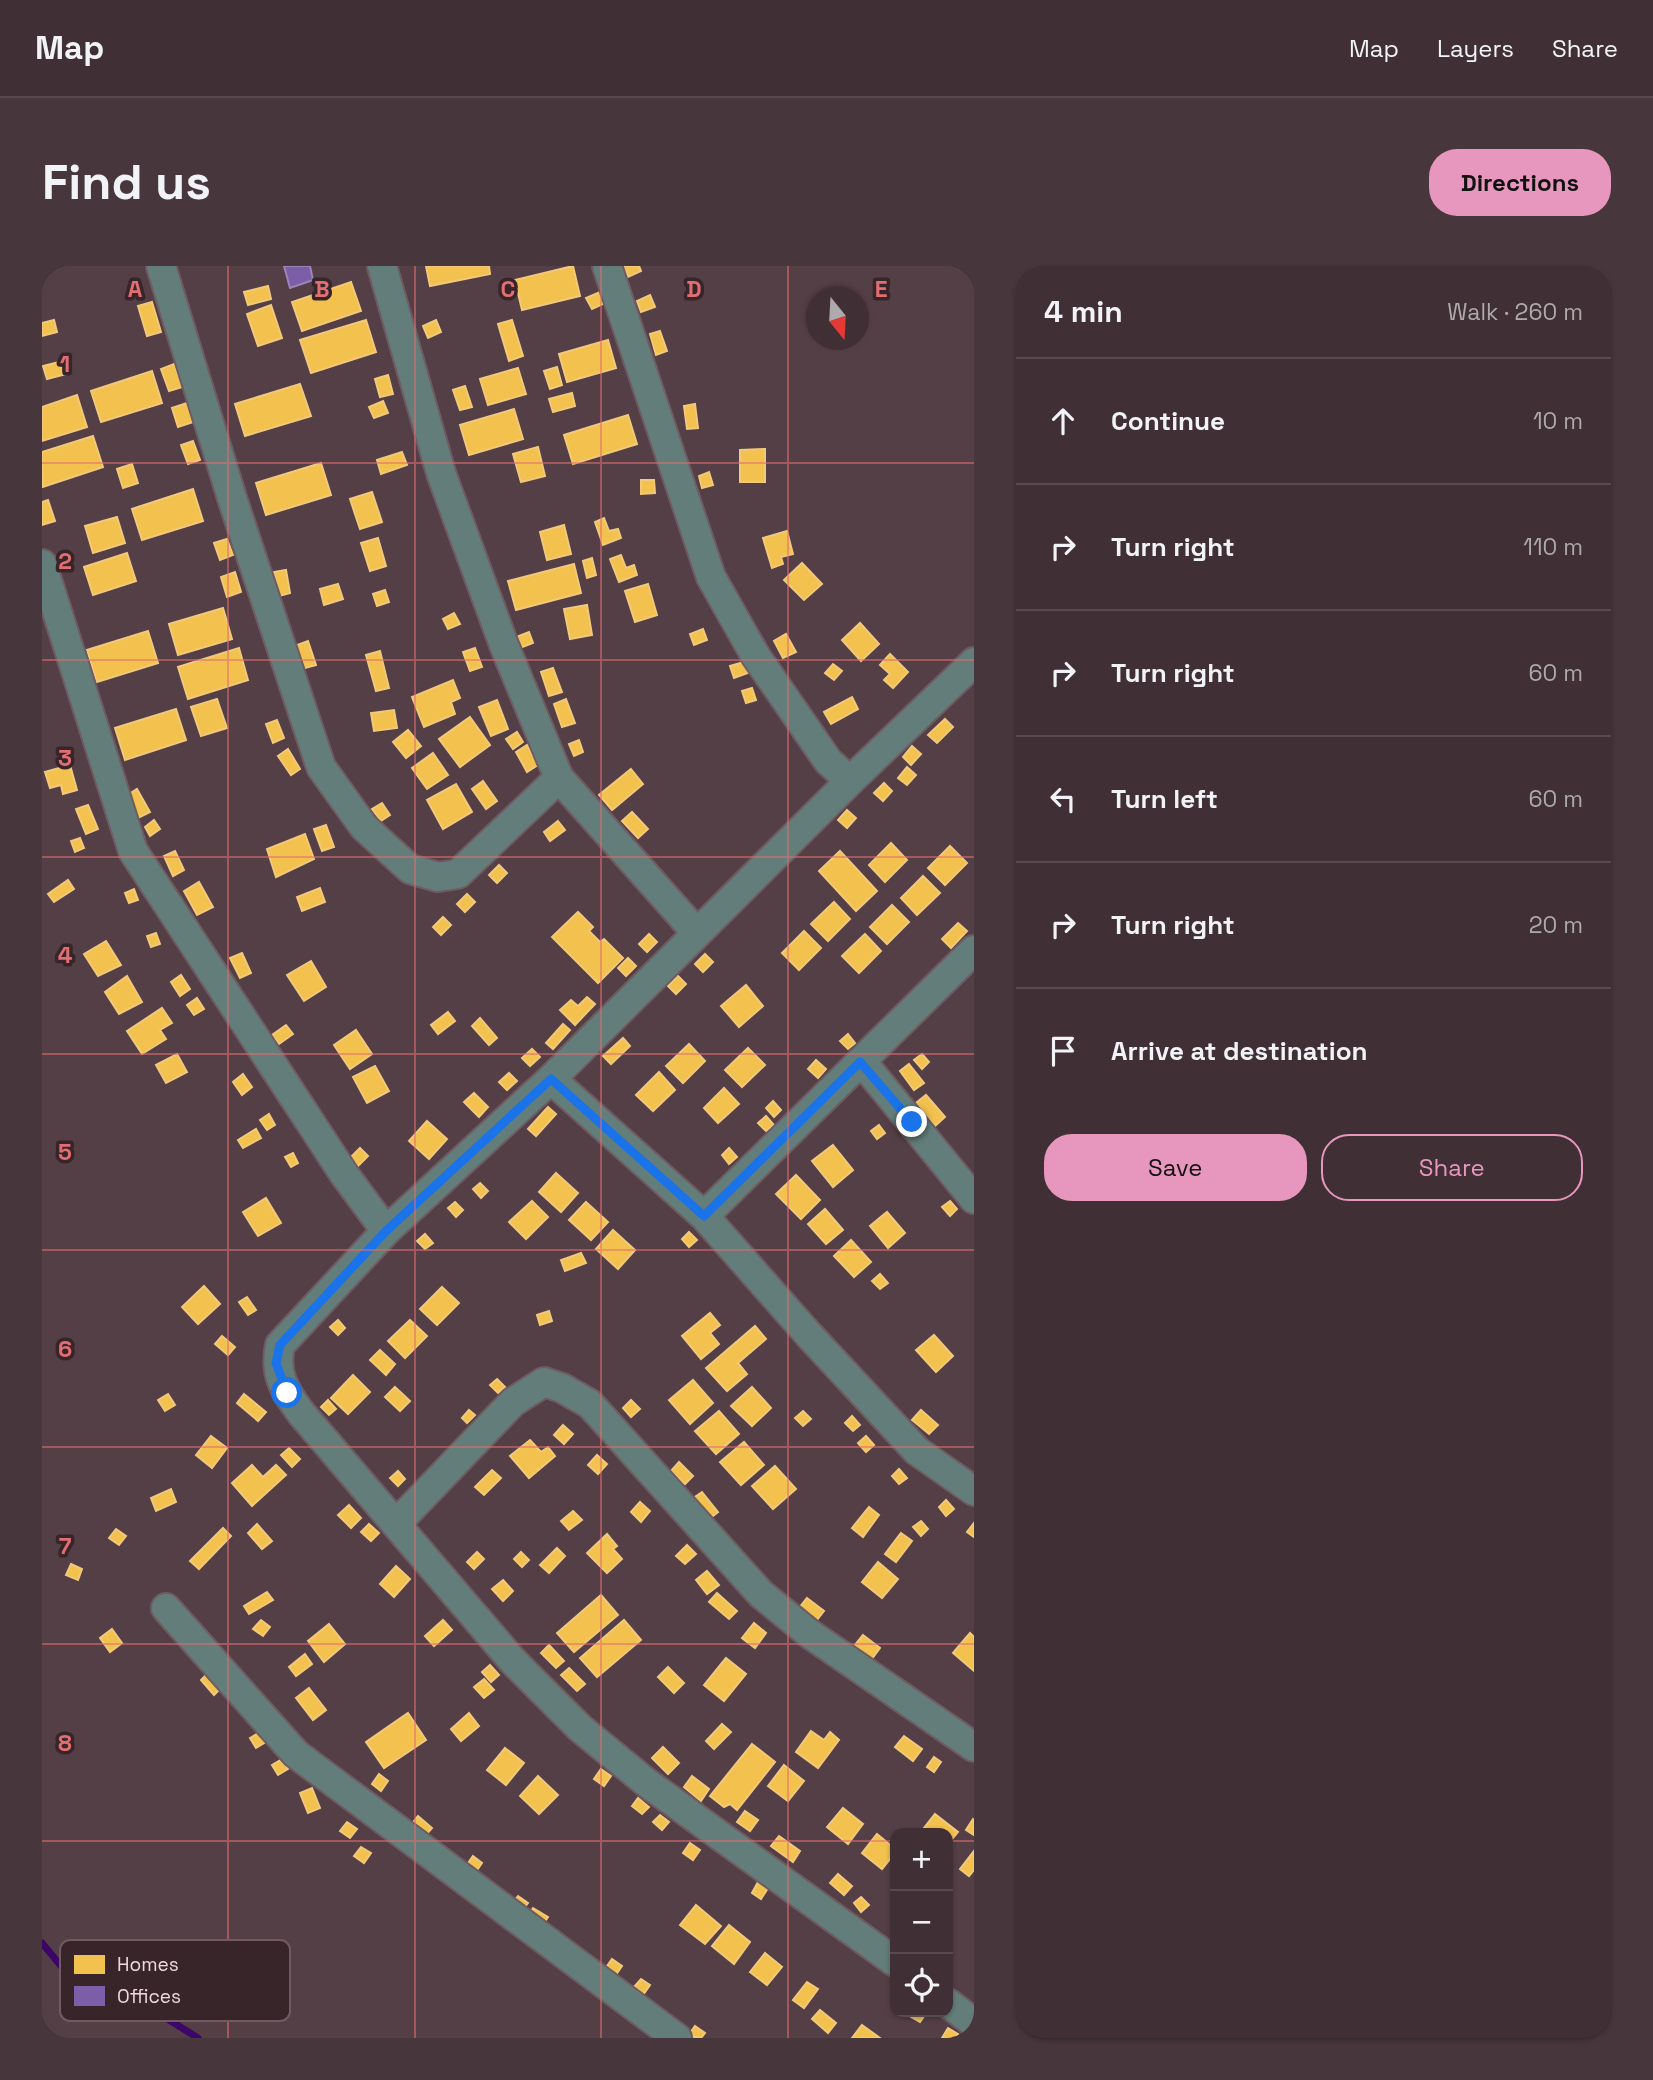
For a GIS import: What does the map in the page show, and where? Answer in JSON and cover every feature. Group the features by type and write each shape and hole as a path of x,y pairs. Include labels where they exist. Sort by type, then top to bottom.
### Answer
{"street":[{"path":"161,266 232,498 321,767 364,827 410,869 438,877 458,874 559,778"},
{"path":"382,266 441,473 504,645 559,778 696,932"},
{"path":"607,266 710,577 755,655 828,761 850,780"},
{"path":"42,564 133,851 344,1174 386,1231"},
{"path":"890,1958 647,1783 580,1728 512,1660 397,1522 301,1413 287,1393 276,1363 280,1345 386,1231 551,1079 850,780 974,662"},
{"path":"704,1216 974,950"},
{"path":"860,1062 974,1199"},
{"path":"551,1079 704,1216 808,1335 917,1451 974,1491"},
{"path":"397,1522 513,1402 544,1382 562,1388 590,1404 761,1594 810,1634 974,1746"},
{"path":"166,1608 296,1754 677,2038"},
{"path":"953,2007 974,2023"}],"building: Homes":[{"path":"426,266 489,266 490,274 430,286"},
{"path":"573,266 580,296 522,310 515,280"},
{"path":"623,266 639,266 641,271 628,277"},
{"path":"351,282 361,311 302,331 292,302"},
{"path":"268,286 271,299 248,305 244,292"},
{"path":"600,292 605,303 592,309 586,298"},
{"path":"650,295 655,307 641,312 637,301"},
{"path":"152,302 161,332 147,336 138,306"},
{"path":"271,305 282,338 258,346 247,314"},
{"path":"54,320 57,332 42,336 42,323"},
{"path":"366,320 376,352 311,373 300,340"},
{"path":"436,320 441,332 428,338 423,326"},
{"path":"512,320 523,356 509,361 498,324"},
{"path":"660,331 667,351 656,355 650,334"},
{"path":"608,340 616,368 567,382 559,354"},
{"path":"67,360 70,373 47,379 43,366"},
{"path":"174,364 182,387 169,391 161,369"},
{"path":"557,367 562,385 550,389 544,371"},
{"path":"518,368 526,394 488,405 480,379"},
{"path":"152,371 162,403 101,422 91,391"},
{"path":"388,375 393,394 380,397 375,379"},
{"path":"300,384 311,416 245,436 235,404"},
{"path":"465,386 472,407 460,410 453,390"},
{"path":"572,393 575,406 553,412 549,399"},
{"path":"77,395 87,427 42,441 42,407"},
{"path":"383,401 388,413 374,418 369,407"},
{"path":"187,403 193,422 178,427 172,408"},
{"path":"695,404 698,428 687,429 684,406"},
{"path":"514,409 523,439 469,455 460,425"},
{"path":"628,415 637,444 573,464 564,435"},
{"path":"93,436 103,467 43,487 42,452"},
{"path":"193,441 200,460 188,464 181,445"},
{"path":"538,447 545,476 521,482 513,454"},
{"path":"765,449 765,482 740,482 740,450"},
{"path":"402,452 407,465 381,474 377,460"},
{"path":"321,463 331,495 266,515 256,483"},
{"path":"132,464 138,483 123,488 117,469"},
{"path":"709,472 713,485 702,488 699,476"},
{"path":"641,480 654,480 655,493 641,494"},
{"path":"193,489 203,521 142,540 132,509"},
{"path":"372,492 382,522 360,529 350,499"},
{"path":"48,500 55,521 42,525 42,502"},
{"path":"117,517 125,543 93,553 85,526"},
{"path":"604,518 609,531 618,529 621,538 603,545 595,522"},
{"path":"564,525 571,554 547,560 540,532"},
{"path":"787,531 793,554 781,557 783,564 772,568 763,538"},
{"path":"378,538 386,566 370,571 361,543"},
{"path":"227,539 233,555 220,560 214,543"},
{"path":"127,553 136,581 93,595 84,567"},
{"path":"621,555 626,568 634,565 637,575 619,582 610,559"},
{"path":"592,558 596,575 587,578 583,561"},
{"path":"802,563 822,584 804,600 784,580"},
{"path":"574,564 581,593 516,610 508,581"},
{"path":"286,570 290,593 279,596 274,572"},
{"path":"235,572 241,592 227,597 221,577"},
{"path":"338,584 343,599 324,605 320,589"},
{"path":"648,584 657,615 635,622 625,591"},
{"path":"385,590 389,602 377,606 373,594"},
{"path":"587,605 592,635 570,639 564,609"},
{"path":"223,608 232,639 178,655 169,624"},
{"path":"454,613 460,624 448,629 443,619"},
{"path":"860,623 879,644 861,661 842,640"},
{"path":"703,629 707,640 694,645 690,634"},
{"path":"148,631 158,663 97,682 87,650"},
{"path":"529,632 533,643 520,648 516,637"},
{"path":"786,634 796,652 783,658 774,641"},
{"path":"308,641 316,665 301,669 294,646"},
{"path":"239,648 248,680 188,699 178,667"},
{"path":"475,648 482,667 470,671 463,652"},
{"path":"380,651 389,688 376,691 366,655"},
{"path":"890,654 908,672 893,688 884,680 890,674 880,665"},
{"path":"744,662 748,673 734,678 730,666"},
{"path":"833,664 842,671 834,680 825,673"},
{"path":"553,668 562,692 549,696 541,672"},
{"path":"453,680 460,698 451,702 455,714 424,727 412,697"},
{"path":"752,688 756,700 746,703 742,691"},
{"path":"852,697 858,709 831,724 824,712"},
{"path":"217,699 227,728 201,736 191,707"},
{"path":"566,699 575,723 562,727 554,704"},
{"path":"497,700 508,729 491,736 479,707"},
{"path":"176,709 186,740 125,760 115,728"},
{"path":"394,710 397,728 374,731 371,713"},
{"path":"470,717 490,745 460,767 439,739"},
{"path":"945,719 953,727 937,743 928,735"},
{"path":"277,720 284,738 273,743 266,724"},
{"path":"408,730 421,746 406,758 393,742"},
{"path":"517,732 523,742 513,749 506,739"},
{"path":"579,740 583,752 574,756 569,744"},
{"path":"527,745 538,765 527,772 516,752"},
{"path":"912,746 921,754 911,765 903,757"},
{"path":"288,749 300,769 291,775 278,756"},
{"path":"433,753 448,775 427,789 412,768"},
{"path":"70,765 77,790 63,794 61,785 50,788 45,772"},
{"path":"907,767 916,775 907,785 898,778"},
{"path":"631,769 643,784 612,810 599,795"},
{"path":"483,781 497,801 486,809 472,789"},
{"path":"884,783 892,791 883,801 874,793"},
{"path":"456,784 472,812 443,829 427,800"},
{"path":"137,789 150,812 138,818 126,796"},
{"path":"382,803 390,815 381,821 372,809"},
{"path":"88,805 98,829 86,834 76,809"},
{"path":"847,810 856,818 847,828 838,820"},
{"path":"632,812 648,829 638,838 622,821"},
{"path":"154,820 160,829 150,836 145,827"},
{"path":"558,821 565,830 550,841 544,832"},
{"path":"326,825 334,847 322,851 314,829"},
{"path":"305,834 314,859 276,877 267,849"},
{"path":"80,838 84,848 75,852 71,841"},
{"path":"891,843 907,860 885,882 869,865"},
{"path":"950,846 967,863 945,885 928,868"},
{"path":"175,851 184,870 173,876 164,856"},
{"path":"840,851 877,891 856,911 819,871"},
{"path":"499,865 507,873 497,883 489,875"},
{"path":"923,876 940,893 917,915 901,898"},
{"path":"68,880 74,889 54,902 48,894"},
{"path":"199,882 213,907 197,915 184,891"},
{"path":"320,888 325,902 302,911 297,897"},
{"path":"134,889 138,900 129,903 125,893"},
{"path":"467,894 475,902 465,912 457,904"},
{"path":"834,902 850,919 828,941 811,924"},
{"path":"892,905 909,922 887,944 870,927"},
{"path":"578,912 593,927 589,931 600,942 604,939 623,958 598,983 552,937"},
{"path":"443,917 451,925 441,935 433,927"},
{"path":"958,923 967,931 951,948 942,939"},
{"path":"804,931 821,948 799,970 782,953"},
{"path":"156,933 160,944 151,947 147,936"},
{"path":"649,934 657,942 647,952 639,944"},
{"path":"865,934 881,951 859,973 842,956"},
{"path":"106,941 121,965 98,976 84,954"},
{"path":"242,953 251,973 240,978 230,958"},
{"path":"705,954 713,962 703,972 695,964"},
{"path":"628,958 636,966 626,976 618,968"},
{"path":"311,961 326,987 304,1001 287,975"},
{"path":"181,975 190,989 180,996 171,982"},
{"path":"127,976 142,1002 119,1014 105,992"},
{"path":"678,976 686,984 676,994 668,986"},
{"path":"746,985 763,1006 739,1027 721,1006"},
{"path":"587,997 595,1004 575,1025 560,1010 571,1000 578,1006"},
{"path":"197,998 204,1009 194,1015 187,1005"},
{"path":"162,1008 172,1023 160,1030 166,1039 142,1054 127,1031"},
{"path":"448,1012 455,1021 438,1034 431,1025"},
{"path":"480,1018 497,1038 489,1045 472,1026"},
{"path":"563,1024 570,1030 553,1049 546,1043"},
{"path":"286,1025 293,1034 279,1044 272,1035"},
{"path":"356,1030 372,1054 350,1069 334,1045"},
{"path":"848,1034 855,1043 848,1049 840,1041"},
{"path":"623,1038 630,1046 611,1064 603,1056"},
{"path":"689,1044 705,1061 683,1083 666,1066"},
{"path":"748,1048 765,1065 742,1087 725,1070"},
{"path":"532,1049 540,1057 530,1066 522,1058"},
{"path":"177,1054 187,1072 166,1083 156,1065"},
{"path":"922,1054 929,1062 922,1069 914,1060"},
{"path":"816,1060 826,1069 818,1078 808,1069"},
{"path":"909,1064 924,1083 914,1090 900,1071"},
{"path":"375,1066 389,1091 367,1103 353,1077"},
{"path":"659,1072 675,1090 653,1111 636,1095"},
{"path":"509,1073 517,1081 507,1090 499,1082"},
{"path":"243,1074 252,1087 242,1095 233,1082"},
{"path":"724,1088 739,1104 718,1123 704,1108"},
{"path":"474,1093 488,1107 479,1117 464,1102"},
{"path":"926,1095 945,1117 935,1126 916,1103"},
{"path":"773,1101 781,1110 774,1117 766,1108"},
{"path":"548,1107 556,1114 536,1136 528,1129"},
{"path":"269,1114 275,1125 267,1130 260,1120"},
{"path":"766,1116 774,1125 766,1131 758,1123"},
{"path":"427,1121 447,1139 429,1159 409,1141"},
{"path":"879,1125 885,1133 877,1139 871,1131"},
{"path":"256,1129 261,1138 243,1148 238,1140"},
{"path":"833,1145 853,1170 833,1187 812,1161"},
{"path":"360,1148 368,1156 358,1166 350,1158"},
{"path":"729,1148 737,1157 729,1164 722,1155"},
{"path":"293,1153 298,1163 291,1167 285,1157"},
{"path":"556,1173 578,1193 561,1212 539,1192"},
{"path":"796,1175 820,1200 801,1219 776,1194"},
{"path":"480,1183 488,1191 481,1198 473,1189"},
{"path":"266,1198 281,1223 258,1236 243,1212"},
{"path":"532,1201 548,1217 526,1239 509,1222"},
{"path":"950,1201 957,1209 950,1216 942,1207"},
{"path":"455,1202 463,1210 456,1217 448,1208"},
{"path":"586,1202 608,1222 591,1240 569,1220"},
{"path":"825,1209 843,1230 826,1244 808,1224"},
{"path":"887,1212 905,1233 888,1248 870,1226"},
{"path":"613,1230 635,1250 618,1269 596,1249"},
{"path":"689,1232 697,1240 689,1247 682,1239"},
{"path":"425,1234 433,1243 425,1249 417,1241"},
{"path":"851,1240 871,1262 854,1277 834,1256"},
{"path":"581,1253 586,1263 565,1271 561,1260"},
{"path":"880,1274 888,1283 880,1289 872,1281"},
{"path":"204,1286 220,1304 198,1324 182,1307"},
{"path":"442,1287 459,1303 437,1325 420,1309"},
{"path":"247,1297 256,1310 248,1315 239,1302"},
{"path":"549,1311 552,1321 540,1325 537,1315"},
{"path":"710,1313 720,1325 710,1333 719,1344 701,1359 682,1336"},
{"path":"338,1320 345,1328 338,1335 330,1327"},
{"path":"410,1320 427,1336 405,1358 388,1341"},
{"path":"755,1326 766,1339 738,1363 747,1374 727,1391 706,1368"},
{"path":"934,1335 953,1356 936,1372 916,1350"},
{"path":"222,1336 235,1347 228,1355 215,1344"},
{"path":"380,1350 395,1364 386,1375 370,1360"},
{"path":"353,1375 370,1392 348,1414 331,1398"},
{"path":"497,1379 505,1387 498,1393 490,1385"},
{"path":"693,1380 713,1403 690,1424 669,1400"},
{"path":"395,1387 410,1401 400,1411 385,1397"},
{"path":"752,1387 771,1408 752,1426 731,1406"},
{"path":"168,1394 175,1405 165,1411 158,1400"},
{"path":"244,1394 266,1412 258,1421 237,1403"},
{"path":"328,1400 336,1409 329,1415 321,1407"},
{"path":"631,1400 640,1409 631,1417 623,1408"},
{"path":"469,1410 475,1415 467,1423 462,1418"},
{"path":"921,1410 938,1425 929,1434 912,1420"},
{"path":"719,1411 739,1434 716,1454 695,1431"},
{"path":"803,1411 811,1419 803,1426 795,1418"},
{"path":"852,1416 860,1425 853,1431 845,1423"},
{"path":"563,1425 573,1434 564,1444 554,1435"},
{"path":"211,1436 227,1448 212,1468 196,1455"},
{"path":"866,1436 874,1445 866,1452 858,1443"},
{"path":"530,1440 541,1452 548,1447 555,1456 529,1478 510,1456"},
{"path":"744,1442 764,1465 741,1485 720,1462"},
{"path":"289,1448 300,1459 292,1467 281,1455"},
{"path":"597,1455 607,1464 598,1474 588,1465"},
{"path":"679,1462 693,1476 685,1484 671,1471"},
{"path":"252,1465 263,1477 276,1465 286,1475 252,1506 232,1483"},
{"path":"775,1466 796,1489 773,1509 752,1486"},
{"path":"899,1469 907,1478 899,1484 892,1476"},
{"path":"492,1470 501,1478 484,1495 475,1487"},
{"path":"398,1471 405,1479 398,1486 390,1478"},
{"path":"171,1489 176,1502 156,1511 151,1498"},
{"path":"702,1492 718,1512 709,1519 692,1499"},
{"path":"946,1500 954,1509 946,1516 939,1507"},
{"path":"640,1502 650,1511 641,1522 631,1512"},
{"path":"349,1505 361,1518 351,1528 338,1515"},
{"path":"869,1507 879,1515 863,1537 852,1528"},
{"path":"573,1511 582,1520 569,1530 561,1521"},
{"path":"921,1521 928,1529 921,1536 913,1527"},
{"path":"974,1523 974,1537 967,1532"},
{"path":"257,1524 272,1541 262,1549 248,1533"},
{"path":"369,1524 379,1533 371,1541 361,1532"},
{"path":"223,1528 231,1536 199,1569 190,1561"},
{"path":"116,1529 126,1536 119,1545 109,1538"},
{"path":"901,1533 912,1541 896,1562 885,1554"},
{"path":"607,1534 617,1546 613,1549 622,1559 607,1573 587,1553"},
{"path":"687,1545 696,1554 685,1564 676,1556"},
{"path":"557,1548 565,1556 549,1573 540,1565"},
{"path":"477,1552 484,1559 474,1569 467,1562"},
{"path":"521,1552 529,1560 522,1567 514,1559"},
{"path":"878,1562 898,1579 882,1598 862,1582"},
{"path":"71,1564 82,1569 78,1580 66,1575"},
{"path":"396,1566 410,1579 394,1597 380,1584"},
{"path":"707,1571 719,1585 707,1594 696,1580"},
{"path":"503,1580 513,1591 503,1601 492,1589"},
{"path":"267,1592 273,1600 249,1614 244,1606"},
{"path":"717,1593 737,1611 729,1619 709,1602"},
{"path":"601,1595 618,1615 574,1652 557,1633"},
{"path":"807,1598 824,1611 816,1621 799,1608"},
{"path":"261,1620 270,1627 263,1636 253,1629"},
{"path":"443,1620 452,1630 434,1646 425,1636"},
{"path":"624,1620 641,1640 597,1677 580,1658"},
{"path":"754,1623 766,1633 755,1648 742,1638"},
{"path":"329,1624 345,1644 324,1662 308,1641"},
{"path":"112,1629 122,1643 110,1652 100,1638"},
{"path":"970,1633 974,1637 974,1671 953,1653"},
{"path":"863,1635 880,1648 871,1660 854,1646"},
{"path":"549,1645 564,1661 556,1668 541,1653"},
{"path":"305,1654 312,1664 296,1676 289,1667"},
{"path":"726,1658 746,1674 724,1701 704,1685"},
{"path":"490,1665 499,1675 491,1682 482,1672"},
{"path":"668,1667 684,1683 674,1693 658,1677"},
{"path":"569,1668 585,1684 577,1691 561,1675"},
{"path":"209,1672 223,1686 214,1695 201,1680"},
{"path":"484,1679 494,1690 484,1698 474,1687"},
{"path":"309,1688 326,1710 313,1720 296,1698"},
{"path":"408,1713 426,1740 384,1768 366,1742"},
{"path":"469,1713 479,1726 461,1741 451,1729"},
{"path":"722,1724 731,1732 714,1749 706,1741"},
{"path":"811,1731 824,1740 830,1732 839,1740 818,1768 796,1752"},
{"path":"260,1732 266,1742 256,1748 250,1738"},
{"path":"904,1736 922,1749 913,1761 895,1747"},
{"path":"752,1744 775,1762 737,1810 730,1804 724,1807 710,1796"},
{"path":"663,1747 679,1763 668,1774 652,1758"},
{"path":"505,1748 524,1763 506,1785 487,1770"},
{"path":"934,1757 941,1762 934,1772 927,1767"},
{"path":"282,1759 288,1769 278,1775 272,1765"},
{"path":"784,1765 804,1781 788,1801 768,1786"},
{"path":"601,1769 611,1776 604,1786 594,1779"},
{"path":"379,1774 388,1781 381,1791 372,1784"},
{"path":"538,1776 558,1795 539,1814 520,1796"},
{"path":"692,1776 709,1789 701,1801 684,1787"},
{"path":"312,1788 320,1808 308,1813 300,1793"},
{"path":"638,1798 649,1807 642,1814 632,1806"},
{"path":"843,1808 863,1824 848,1844 827,1827"},
{"path":"745,1811 758,1820 750,1831 737,1822"},
{"path":"935,1814 953,1828 924,1828"},
{"path":"660,1815 669,1822 662,1830 653,1822"},
{"path":"418,1816 432,1828 425,1836 411,1825"},
{"path":"974,1820 974,1835 966,1830"},
{"path":"347,1822 357,1829 350,1838 340,1831"},
{"path":"877,1834 890,1845 890,1859 882,1869 862,1853"},
{"path":"779,1836 800,1851 793,1862 771,1846"},
{"path":"690,1843 700,1850 693,1860 683,1853"},
{"path":"361,1847 371,1853 364,1863 354,1856"},
{"path":"974,1851 974,1870 969,1876 960,1869"},
{"path":"473,1856 482,1863 475,1873 466,1866"},
{"path":"838,1874 852,1886 844,1895 830,1883"},
{"path":"758,1882 768,1888 761,1899 752,1893"},
{"path":"518,1896 528,1903 521,1912 511,1905"},
{"path":"861,1897 869,1905 861,1912 854,1903"},
{"path":"696,1905 721,1926 705,1944 680,1925"},
{"path":"533,1908 548,1917 541,1927 527,1918"},
{"path":"729,1925 750,1942 734,1964 712,1946"},
{"path":"765,1953 782,1967 767,1985 750,1972"},
{"path":"612,1959 622,1966 615,1976 605,1969"},
{"path":"641,1979 650,1985 643,1995 633,1988"},
{"path":"807,1982 818,1989 804,2008 793,2000"},
{"path":"820,2010 836,2023 828,2033 812,2019"},
{"path":"911,2017 924,2017 920,2022"},
{"path":"862,2025 880,2038 852,2038"},
{"path":"695,2026 705,2033 701,2038 688,2036"},
{"path":"948,2028 958,2034 955,2038 942,2038"}],"building: Offices":[{"path":"284,266 310,266 313,280 290,288"}],"waterway":[{"path":"42,1943 60,1965"},
{"path":"171,2021 198,2038"}],"route":[{"path":"287,1393 276,1363 280,1345 386,1231 551,1079 704,1216 860,1062 912,1122"}]}
